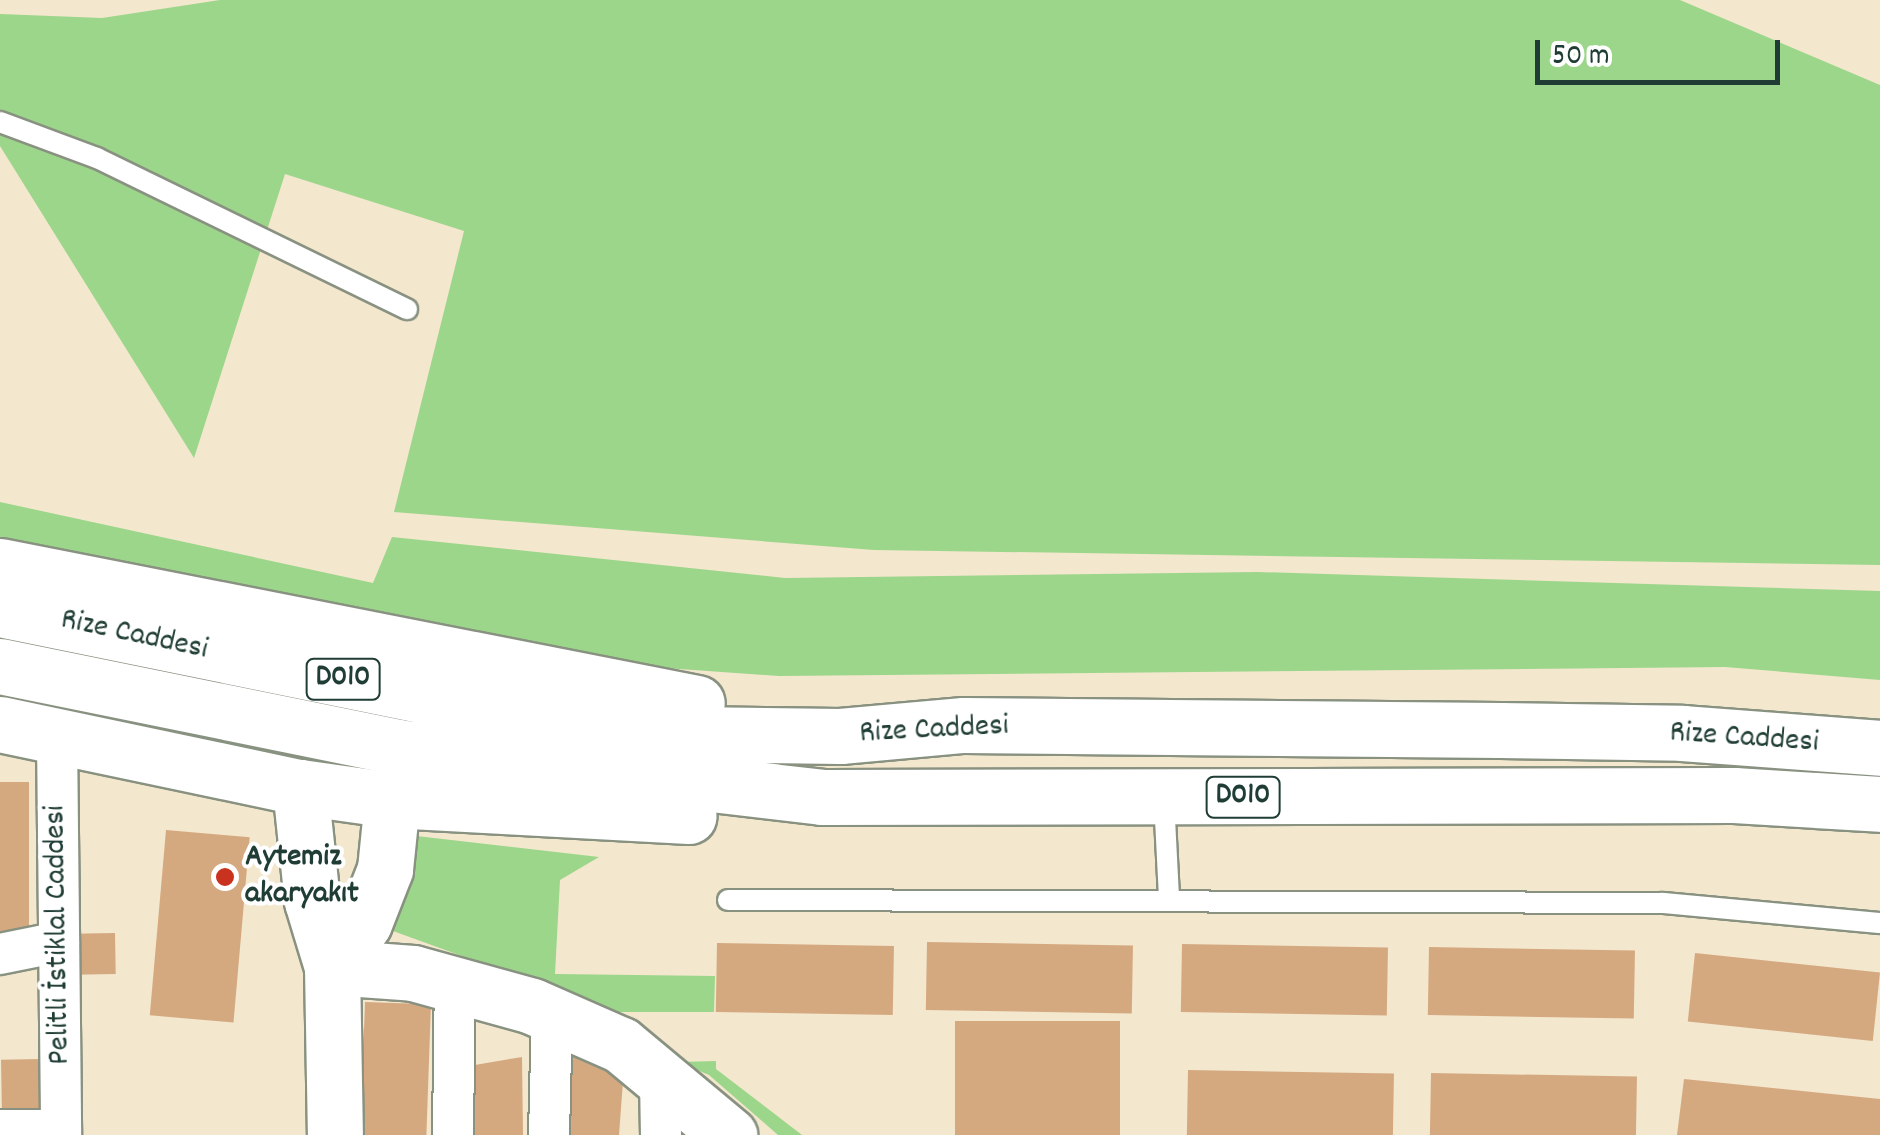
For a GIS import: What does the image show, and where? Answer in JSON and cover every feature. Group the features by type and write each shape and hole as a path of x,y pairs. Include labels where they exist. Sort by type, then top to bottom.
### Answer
{"main road":[{"path":"0,566 703,704 964,726"},
{"name":"Rize Caddesi","path":"0,608 543,720 688,734 840,736 964,726 1682,733 1880,748"},
{"name":"Rize Caddesi","path":"0,666 397,747 607,775 822,797 1734,795 1880,804"},
{"path":"0,724 300,787 392,800 559,813 896,818 1018,796"},
{"path":"300,787 312,902 332,967 336,1135"},
{"path":"332,967 364,923 385,869 392,800"},
{"path":"332,967 455,982 552,1014 621,1045 730,1135"}],"street":[{"name":"Pelitli İstiklal Caddesi","path":"58,736 61,1133"},
{"path":"0,954 59,942"},
{"path":"453,1135 455,982"},
{"path":"549,1135 552,1014"},
{"path":"660,1079 661,1135"},
{"path":"0,1130 61,1133"}],"lane":[{"path":"0,122 98,158 407,309"},
{"path":"1164,797 1169,897"},
{"path":"728,900 1169,897 1664,903 1880,923"}],"green space":[{"path":"220,0 1680,0 1880,85 1880,565 874,550 394,512 464,231 285,174 194,458 0,146 0,14 102,18"},
{"path":"0,502 373,583 392,537 785,578 1258,572 1880,591 1880,680 1725,667 779,676 623,665 0,550"},
{"path":"399,834 599,857 560,880 555,974 715,976 714,1012 616,1012 393,931"},
{"path":"716,1061 716,1069 802,1135 778,1135 709,1075 678,1062"}],"building":[{"path":"0,782 29,782 29,940 0,940"},
{"path":"166,830 250,837 233,1023 150,1015"},
{"path":"115,933 116,974 74,975 73,934"},
{"path":"927,942 1133,946 1132,1014 926,1010"},
{"path":"717,943 894,946 893,1015 716,1012"},
{"path":"1182,944 1388,948 1387,1016 1181,1012"},
{"path":"1429,947 1635,951 1634,1019 1428,1015"},
{"path":"1695,953 1880,972 1873,1041 1688,1022"},
{"path":"365,1002 431,1004 426,1135 360,1135"},
{"path":"955,1021 1120,1021 1120,1135 955,1135"},
{"path":"570,1047 624,1068 619,1135 564,1135"},
{"path":"522,1057 523,1135 455,1135 457,1068"},
{"path":"39,1059 40,1128 2,1129 1,1060"},
{"path":"1188,1070 1394,1074 1393,1135 1187,1135"},
{"path":"1431,1073 1637,1077 1636,1135 1430,1135"},
{"path":"1684,1079 1880,1099 1880,1135 1677,1135"}],"place":[{"name":"Aytemiz akaryakıt","path":"225,877"}]}
